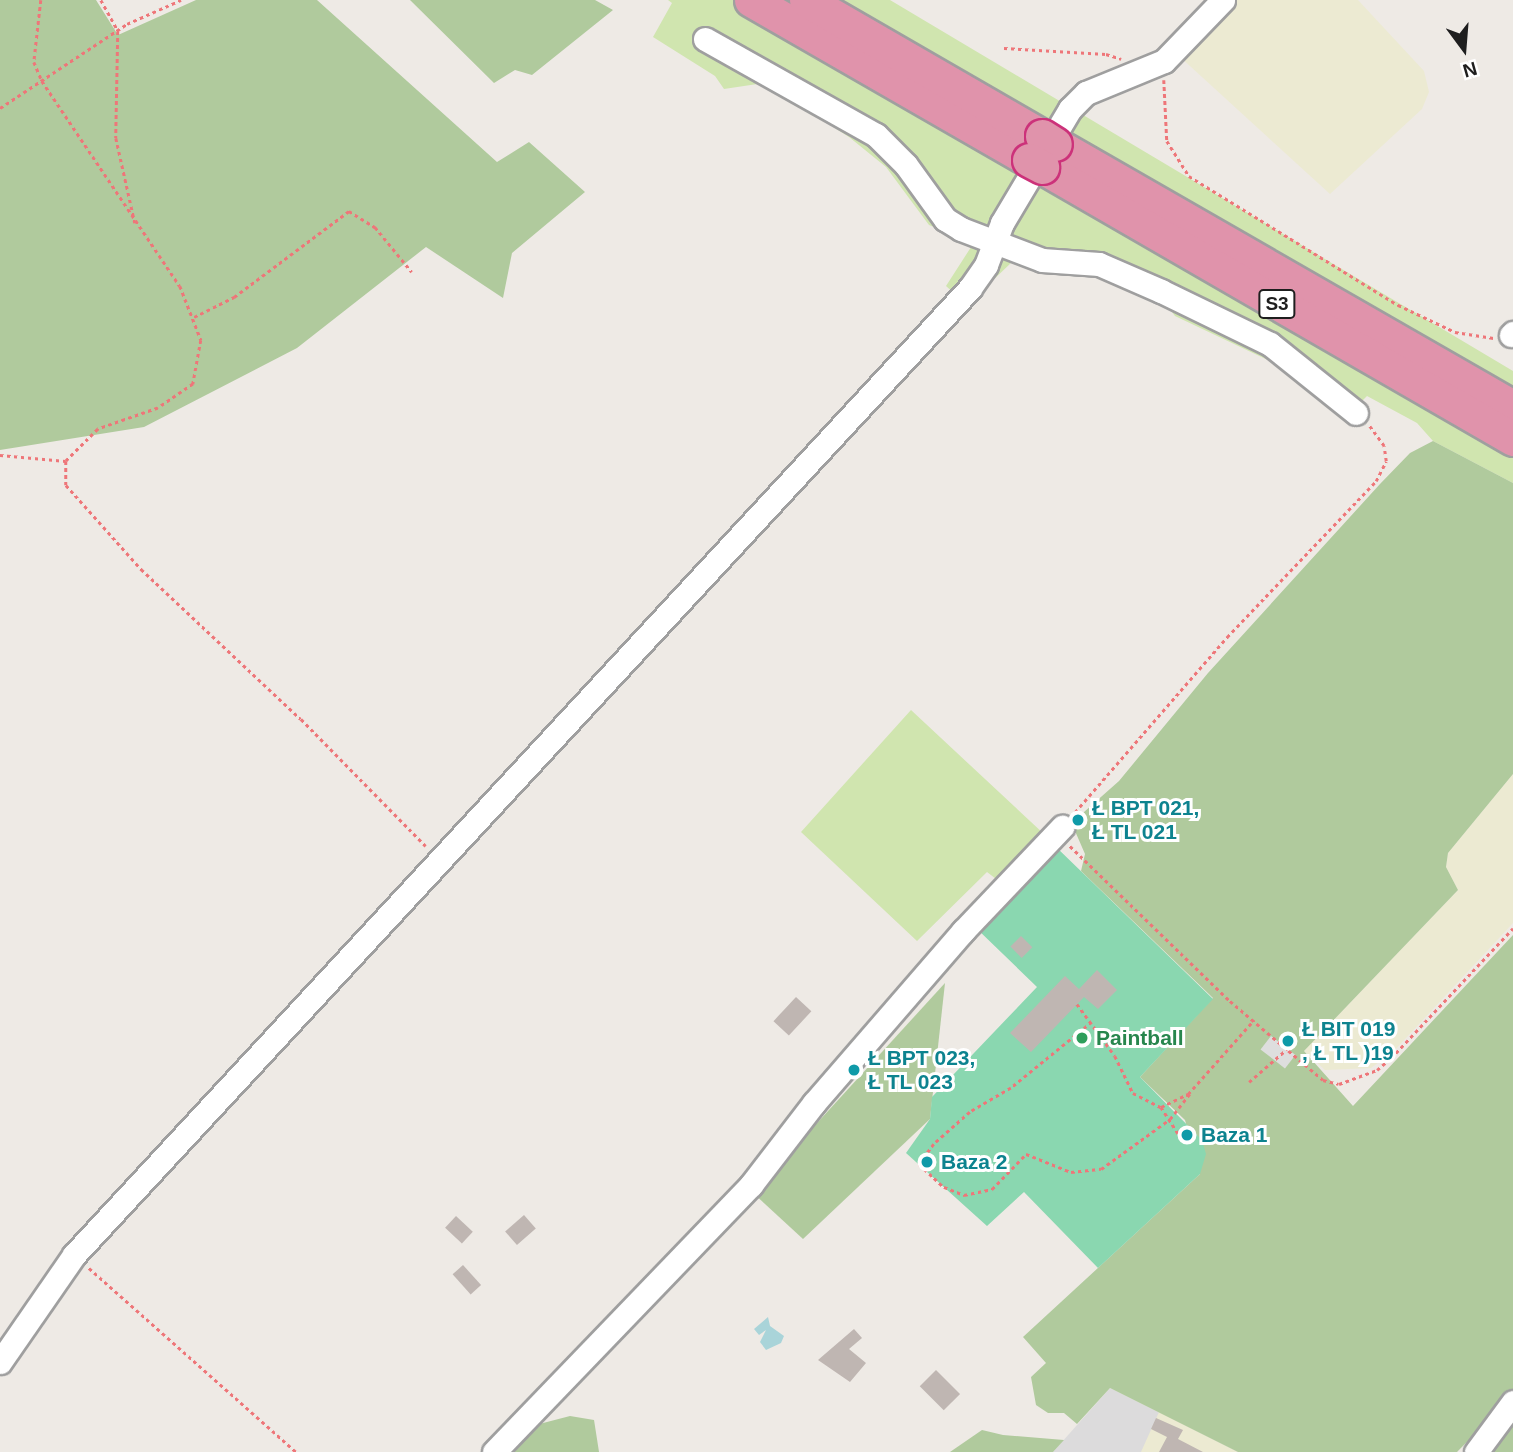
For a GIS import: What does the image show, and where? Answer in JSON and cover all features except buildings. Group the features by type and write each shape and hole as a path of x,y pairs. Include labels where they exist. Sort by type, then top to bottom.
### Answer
{"highway":[{"name":"S3","path":"751,0 1042,152 1325,315 1513,438"},
{"name":"S3","path":"806,0 1042,152"},
{"name":"S3","path":"1325,315 1513,409"}],"street":[{"path":"0,1362 74,1255 438,859 964,295 986,265 1009,211 1070,108 1086,93 1164,61 1223,0"},
{"path":"705,39 876,135 906,165 945,219 994,244 1042,260 1099,264 1161,291 1270,344 1356,413"},
{"path":"1325,315 1434,378 1513,438"},
{"path":"1434,378 1513,409"},
{"path":"494,1452 751,1185 814,1103 963,931 1060,830"},
{"path":"1476,1452 1513,1402"}],"path":[{"path":"41,0 34,62 42,82 136,226 180,286 201,340 193,384 158,408 98,429 66,461 66,485 83,510 392,808 438,859"},
{"path":"101,0 118,31 116,138 136,226"},
{"path":"0,108 118,31 181,0"},
{"path":"1004,48 1107,54 1126,61"},
{"path":"1164,61 1167,141 1189,176 1398,305 1455,332 1488,339 1512,334"},
{"path":"194,317 234,298 349,211 374,227 412,272"},
{"path":"1082,804 1227,637 1376,481 1386,461 1384,446 1356,413"},
{"path":"0,455 66,461"},
{"path":"1060,830 1153,930 1323,1080 1339,1084 1377,1070 1513,928"},
{"path":"1077,1004 1092,1022 1133,1093 1161,1107 1184,1141"},
{"path":"1092,1022 1011,1088 970,1112 933,1144 919,1164 956,1194 981,1192 1005,1178 1026,1154 1070,1172 1101,1169 1170,1119 1189,1093 1254,1020"},
{"path":"1249,1082 1287,1049"},
{"path":"1161,1107 1189,1093"},
{"path":"74,1255 296,1452"}],"shaded area":[{"path":"1234,0 1358,0 1424,71 1429,92 1422,109 1330,194 1179,56"},
{"path":"1513,774 1513,923 1393,1052 1371,1068 1325,1070 1304,1051 1458,890 1446,867 1448,853"},
{"path":"1271,1036 1295,1055 1285,1068 1261,1049"},
{"path":"1110,1388 1238,1452 1053,1452"},
{"path":"1159,1412 1238,1452 1141,1452"}],"green space":[{"path":"0,0 96,0 118,35 196,0 317,0 497,162 529,142 585,192 512,253 503,298 426,247 297,348 144,427 0,450"},
{"path":"410,0 595,0 613,10 532,75 515,70 494,83"},
{"path":"668,0 890,0 1513,371 1513,483 1433,441 1417,423 1367,396 1343,420 1289,370 1175,316 1169,308 1137,291 1090,274 1038,271 1012,262 967,305 946,286 973,244 929,225 886,167 849,137 764,83 724,89 715,76 653,37 672,3"},
{"path":"1433,441 1513,483 1513,774 1448,853 1446,867 1458,890 1304,1051 1353,1106 1513,935 1513,1395 1457,1452 1238,1452 1110,1388 1077,1424 1064,1413 1048,1413 1036,1405 1031,1377 1046,1363 1023,1337 1200,1174 1185,1120 1140,1077 1213,998 1081,871 1085,854 1075,831 1084,812 1119,781 1208,673 1380,484 1410,453"},
{"path":"911,710 1045,835 1000,882 987,872 917,941 801,832"},
{"name":"Paintball","path":"1055,846 1213,999 1140,1077 1202,1140 1206,1154 1200,1174 1098,1268 1024,1192 987,1226 906,1153 930,1119 932,1097 1037,987 975,927"},
{"path":"945,983 930,1119 803,1239 753,1193"},
{"path":"1513,1412 1513,1452 1480,1452"},
{"path":"570,1416 594,1420 599,1452 500,1452 524,1428"},
{"path":"982,1430 1003,1435 1064,1440 1053,1452 950,1452"}],"water":[{"path":"768,1317 770,1326 784,1336 781,1343 766,1350 760,1342 766,1330 759,1335 754,1329"}],"place":[{"name":"Ł BPT 021, Ł TL 021","path":"1078,820"},
{"name":"Paintball","path":"1082,1038"},
{"name":"Ł BIT 019 , Ł TL )19","path":"1288,1041"},
{"name":"Ł BPT 023, Ł TL 023","path":"854,1070"},
{"name":"Baza 1","path":"1187,1135"},
{"name":"Baza 2","path":"927,1162"}]}
